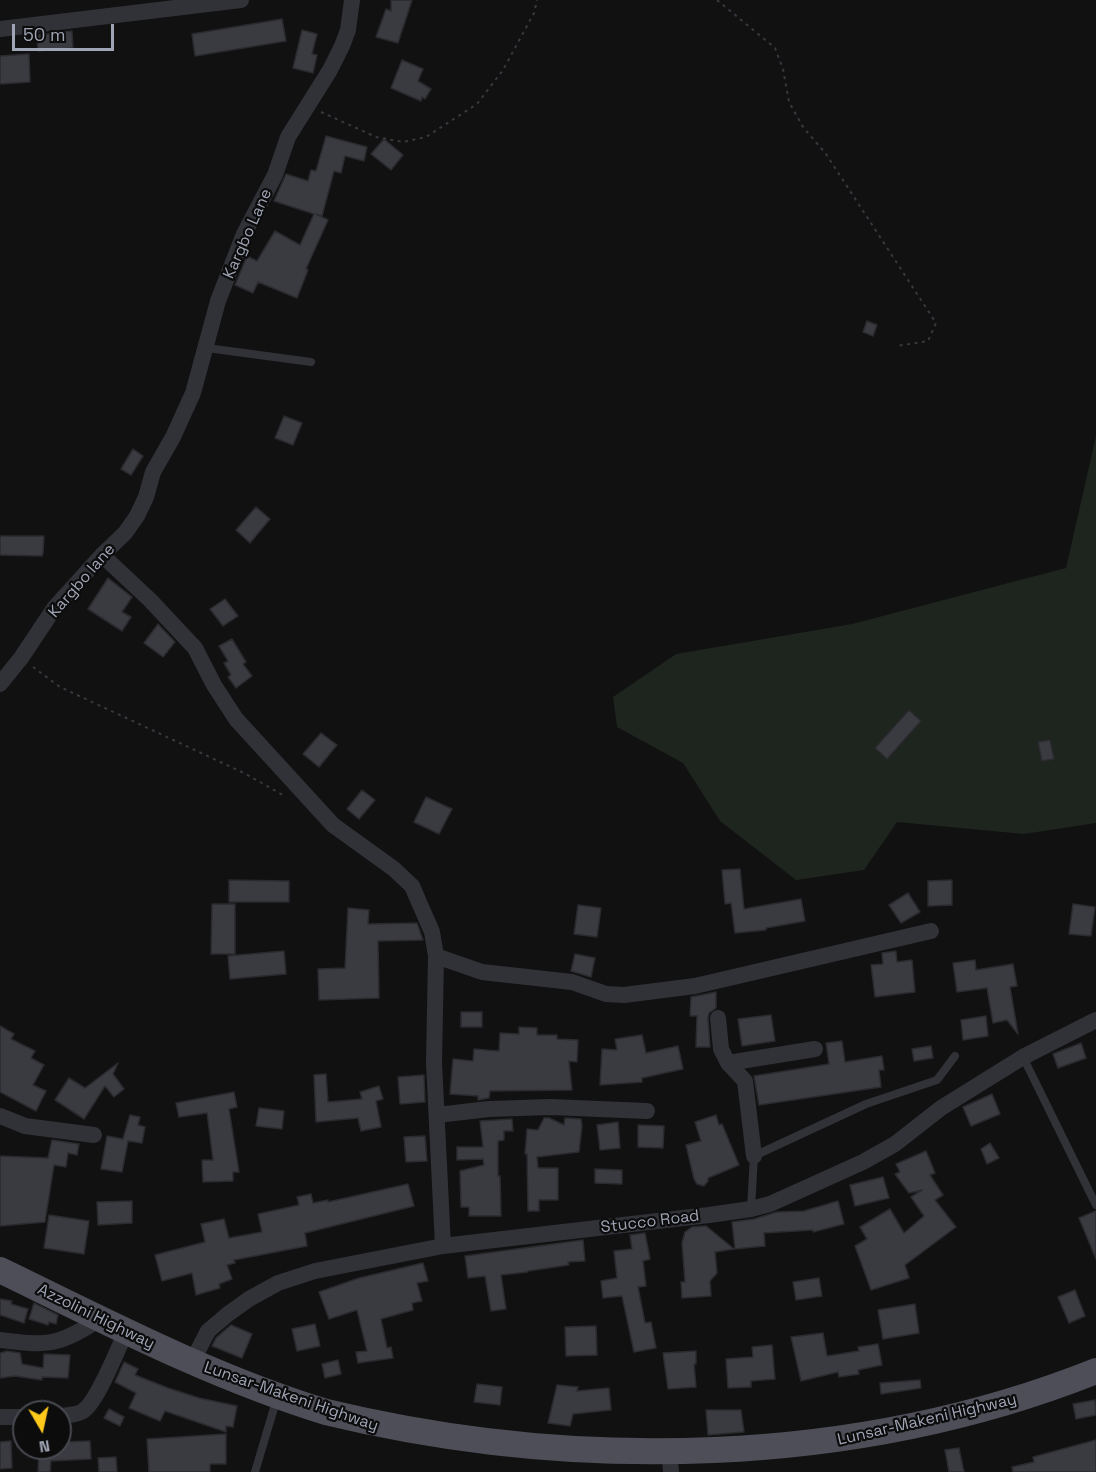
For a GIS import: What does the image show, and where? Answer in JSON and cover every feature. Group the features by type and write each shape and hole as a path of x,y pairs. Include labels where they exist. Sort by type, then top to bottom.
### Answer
{"main road":[{"name":"Azzolini Highway","path":"0,1270 192,1362"},
{"name":"Lunsar-Makeni Highway","path":"192,1362 278,1396 378,1428 447,1443 670,1466 882,1434 1050,1389 1096,1371"}],"street":[{"path":"0,29 241,0"},
{"name":"Kargbo Lane","path":"153,472 173,438 193,393 218,301 244,234 275,175 288,137 330,70 342,46 348,30 352,0"},
{"name":"Kargbo lane","path":"0,684 21,658 55,607 125,533 146,497 153,472"},
{"path":"102,555 150,600 195,648 214,685 236,719 333,825 394,869 412,886 432,932 436,956 434,1063 443,1246"},
{"path":"436,956 482,972 572,982 606,994 624,995 695,986 931,931"},
{"path":"718,1018 721,1049 728,1063 745,1081 754,1156"},
{"name":"Stucco Road","path":"192,1362 208,1331 249,1299 278,1283 315,1271 443,1246 751,1209 771,1204 863,1162 895,1144 941,1108 1023,1057 1096,1020"},
{"path":"728,1063 815,1049"},
{"path":"437,1115 489,1109 551,1107 647,1111"},
{"path":"0,1116 25,1126 94,1135"},
{"path":"0,1340 39,1344 60,1341 100,1319"},
{"path":"72,1414 82,1413 98,1392 126,1332"}],"lane":[{"path":"207,348 311,362"},
{"path":"751,1209 754,1156 866,1104 937,1080 955,1056"},
{"path":"1023,1057 1096,1205"},
{"path":"255,1472 278,1396"}],"path":[{"path":"309,104 376,138 403,142 426,137 477,104 503,70 534,13 537,0"},
{"path":"717,0 775,48 783,69 789,102 803,127 826,154 936,324 928,341 897,346"},
{"path":"21,658 60,687 246,774 294,802"}],"shaded area":[{"path":"1096,436 1096,823 1024,834 897,822 864,870 796,880 720,821 683,763 617,727 613,697 676,654 852,624 1066,568"}],"building":[{"path":"391,0 412,0 398,43 376,37 386,9 391,11"},
{"path":"282,19 286,41 195,56 192,34"},
{"path":"302,30 317,34 312,54 317,55 313,73 293,68"},
{"path":"72,31 73,48 38,51 37,35"},
{"path":"29,54 30,82 0,84 0,56"},
{"path":"402,60 423,69 418,81 431,89 425,99 422,97 421,101 391,88"},
{"path":"326,136 367,147 364,161 345,156 341,173 334,171 322,216 316,214 328,220 306,269 308,270 297,298 258,282 253,293 235,285 247,256 257,261 275,231 300,245 314,214 274,201 286,174 308,181 311,170 316,171"},
{"path":"384,139 403,155 391,170 371,154"},
{"path":"867,321 877,325 873,336 863,332"},
{"path":"284,416 302,423 293,445 275,438"},
{"path":"133,449 143,456 131,475 121,469"},
{"path":"256,507 270,519 250,543 236,530"},
{"path":"0,536 44,536 42,556 0,555"},
{"path":"108,578 132,597 122,612 131,617 122,631 88,609"},
{"path":"225,599 238,616 223,626 210,609"},
{"path":"158,624 175,642 163,657 144,643"},
{"path":"232,639 246,662 243,664 252,676 236,688 228,677 231,675 224,663 228,661 219,646"},
{"path":"909,710 921,721 887,759 875,748"},
{"path":"321,733 337,745 319,767 303,754"},
{"path":"1050,740 1054,759 1042,761 1038,742"},
{"path":"362,790 375,800 359,819 347,809"},
{"path":"426,797 452,809 439,834 414,822"},
{"path":"740,869 744,909 801,899 805,921 766,928 766,930 735,933 731,903 725,904 722,870"},
{"path":"229,880 289,881 289,902 229,902"},
{"path":"952,880 952,905 928,906 928,881"},
{"path":"908,893 920,912 901,923 889,905"},
{"path":"212,904 235,904 235,954 211,954"},
{"path":"1073,904 1095,907 1091,936 1069,934"},
{"path":"578,905 601,908 597,937 574,934"},
{"path":"348,908 369,910 368,924 417,923 423,940 378,941 379,998 319,1000 318,969 345,968"},
{"path":"284,951 286,974 230,979 228,956"},
{"path":"896,951 897,962 912,960 915,992 875,997 871,965 883,964 882,953"},
{"path":"575,954 595,958 591,977 571,971"},
{"path":"975,960 976,970 1013,964 1017,986 1010,987 1018,1034 1007,1020 993,1023 987,988 957,992 953,963"},
{"path":"716,992 716,1008 709,1013 708,1018 710,1047 696,1047 697,1016 690,1016 691,997"},
{"path":"461,1012 482,1012 482,1027 461,1027"},
{"path":"771,1015 775,1041 742,1046 738,1019"},
{"path":"986,1016 988,1036 963,1040 961,1020"},
{"path":"0,1026 14,1034 11,1039 35,1051 31,1058 44,1065 33,1085 46,1091 36,1111 0,1092"},
{"path":"519,1027 537,1028 537,1035 557,1035 557,1039 578,1040 577,1062 569,1061 572,1090 490,1091 489,1098 478,1100 478,1096 450,1094 453,1059 473,1061 474,1049 499,1051 500,1033 519,1034"},
{"path":"642,1035 646,1053 678,1046 683,1069 642,1078 642,1082 600,1085 602,1049 617,1050 615,1039"},
{"path":"842,1041 845,1062 882,1056 884,1070 879,1070 881,1087 759,1105 754,1076 829,1064 826,1043"},
{"path":"1081,1043 1086,1058 1058,1068 1053,1054"},
{"path":"931,1046 933,1058 914,1061 912,1049"},
{"path":"118,1063 113,1074 124,1089 114,1097 105,1086 84,1119 55,1100 69,1078 85,1088"},
{"path":"326,1074 328,1102 362,1099 360,1092 379,1086 383,1099 376,1101 381,1127 361,1131 358,1118 316,1122 314,1075"},
{"path":"424,1075 425,1102 400,1104 398,1077"},
{"path":"234,1092 237,1107 229,1109 239,1172 233,1172 233,1181 203,1182 202,1160 213,1160 207,1113 179,1117 176,1103"},
{"path":"992,1094 1000,1114 971,1126 963,1107"},
{"path":"259,1108 284,1111 282,1129 256,1126"},
{"path":"130,1115 140,1117 138,1125 145,1127 142,1143 128,1141 122,1172 101,1169 107,1136 123,1139"},
{"path":"716,1115 739,1165 708,1178 704,1186 697,1184 694,1179 686,1145 701,1141 695,1122"},
{"path":"544,1118 564,1125 565,1118 581,1119 579,1152 537,1157 538,1168 558,1168 558,1200 539,1200 539,1211 528,1211 527,1154 525,1154 527,1129 538,1130"},
{"path":"512,1119 513,1131 504,1131 504,1140 498,1141 501,1216 469,1216 469,1207 461,1207 460,1171 484,1165 483,1159 457,1160 457,1147 483,1147 480,1121"},
{"path":"618,1122 620,1148 600,1150 597,1125"},
{"path":"638,1125 664,1126 663,1148 638,1147"},
{"path":"425,1136 427,1161 406,1162 404,1137"},
{"path":"52,1140 79,1144 77,1155 68,1153 66,1167 54,1165 45,1222 0,1226 0,1156 48,1158"},
{"path":"990,1143 999,1158 987,1164 981,1149"},
{"path":"926,1151 935,1173 930,1175 943,1195 935,1200 956,1227 905,1265 909,1278 871,1290 855,1246 867,1239 860,1227 890,1209 904,1233 924,1216 911,1197 922,1190 909,1193 895,1174 900,1172 896,1164"},
{"path":"595,1169 622,1170 622,1184 595,1183"},
{"path":"883,1177 889,1198 855,1206 850,1185"},
{"path":"408,1184 414,1206 305,1233 307,1246 234,1260 235,1263 227,1265 232,1279 219,1284 220,1288 196,1295 192,1273 162,1281 155,1255 205,1242 201,1224 224,1219 229,1238 262,1232 258,1214 299,1205 297,1197 311,1194 313,1203 328,1200 328,1202"},
{"path":"132,1201 132,1223 98,1225 97,1202"},
{"path":"838,1201 844,1224 813,1232 813,1230 764,1233 765,1246 735,1249 732,1222 754,1219 777,1212 804,1211"},
{"path":"1096,1211 1096,1259 1079,1218"},
{"path":"49,1215 89,1221 84,1254 44,1248"},
{"path":"706,1226 734,1249 715,1252 717,1273 710,1281 711,1296 682,1298 681,1282 685,1282 682,1243 685,1232 692,1227"},
{"path":"645,1233 650,1259 643,1261 646,1286 638,1287 645,1323 651,1322 656,1348 634,1352 622,1296 603,1298 601,1281 617,1278 614,1251 632,1249 630,1235"},
{"path":"583,1240 585,1261 568,1262 569,1265 501,1275 506,1309 491,1311 485,1276 468,1278 465,1256"},
{"path":"423,1263 428,1281 417,1283 422,1301 412,1303 413,1310 381,1319 387,1348 391,1347 393,1358 358,1363 356,1352 367,1351 357,1310 329,1319 319,1292 359,1278"},
{"path":"819,1278 822,1296 796,1300 793,1282"},
{"path":"1075,1290 1085,1316 1069,1323 1058,1297"},
{"path":"0,1299 12,1301 11,1304 28,1309 24,1323 0,1315"},
{"path":"34,1303 58,1315 56,1324 49,1322 48,1325 29,1319"},
{"path":"915,1304 919,1333 883,1339 878,1310"},
{"path":"315,1324 320,1346 297,1351 292,1329"},
{"path":"231,1325 252,1334 242,1358 212,1346 216,1338"},
{"path":"596,1326 597,1355 566,1356 565,1327"},
{"path":"823,1333 827,1356 859,1351 858,1347 878,1344 882,1365 858,1370 859,1374 839,1377 838,1372 801,1381 791,1337"},
{"path":"772,1345 775,1379 751,1381 751,1387 728,1388 726,1359 753,1357 752,1347"},
{"path":"7,1351 20,1353 22,1364 43,1368 44,1354 70,1355 68,1378 42,1377 42,1380 15,1376 0,1378 0,1353"},
{"path":"696,1351 696,1364 694,1364 696,1387 668,1389 663,1353"},
{"path":"338,1360 341,1374 325,1378 322,1364"},
{"path":"124,1362 138,1369 135,1375 168,1388 199,1398 237,1406 233,1427 226,1426 226,1432 165,1411 160,1421 129,1408 136,1393 115,1382"},
{"path":"920,1380 921,1388 881,1394 880,1383"},
{"path":"477,1384 502,1387 500,1405 474,1402"},
{"path":"557,1385 578,1387 577,1391 609,1388 611,1410 573,1414 570,1426 548,1423"},
{"path":"1095,1400 1096,1415 1076,1419 1073,1404"},
{"path":"109,1409 124,1417 120,1426 104,1418"},
{"path":"706,1410 741,1410 744,1432 708,1435"},
{"path":"226,1434 226,1464 210,1464 210,1472 149,1472 147,1439"},
{"path":"1096,1440 1096,1472 1013,1472 1012,1467 1034,1462 1033,1457"},
{"path":"11,1441 12,1468 0,1469 0,1442"},
{"path":"90,1441 91,1459 72,1460 72,1442"},
{"path":"959,1448 964,1472 949,1472 945,1450"},
{"path":"116,1457 117,1472 99,1472 98,1458"},
{"path":"38,1460 71,1460 51,1461 50,1472 38,1472"}]}
